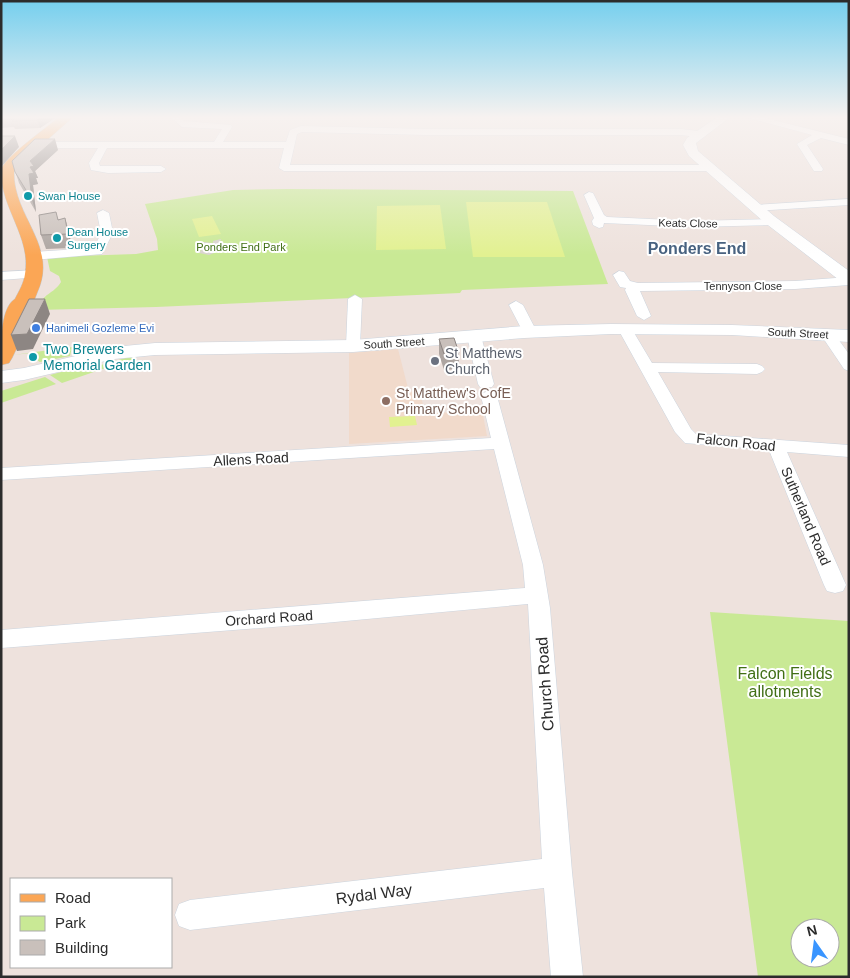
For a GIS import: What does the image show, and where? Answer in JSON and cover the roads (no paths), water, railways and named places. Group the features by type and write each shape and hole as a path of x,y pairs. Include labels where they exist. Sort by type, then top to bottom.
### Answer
{"main road":[{"path":"14,164 9,168 4,182 34,265 23,303"},
{"path":"1,331 16,306 23,303"},
{"path":"1,358 26,308 27,305 23,303"}],"street":[{"path":"94,164 95,168 108,170 161,169"},
{"path":"285,164 284,168 709,168"},
{"path":"705,164 773,222 849,280"},
{"path":"815,164 818,169"},
{"name":"Keats Close","path":"589,195 601,222 693,224 773,222"},
{"path":"756,208 849,202"},
{"path":"812,203 822,210"},
{"path":"1,276 34,265 98,251 107,233 103,213"},
{"path":"619,274 625,284 638,286"},
{"name":"Tennyson Close","path":"638,286 795,285 849,280"},
{"path":"638,286 632,290 644,316"},
{"path":"353,346 355,299"},
{"path":"516,305 530,332"},
{"name":"South Street","path":"1,377 24,374 132,351 353,346 530,332 624,328 849,336"},
{"name":"Falcon Road","path":"624,328 684,432 691,439 849,452"},
{"path":"828,335 849,366"},
{"name":"Church Road","path":"474,336 533,566 539,608 557,872 567,977"},
{"path":"648,368 749,371"},
{"name":"Allens Road","path":"1,474 500,443"},
{"name":"Sutherland Road","path":"776,447 835,585"},
{"name":"Orchard Road","path":"1,639 324,614 536,595"},
{"name":"Rydal Way","path":"190,915 557,872"}],"place":[{"name":"Swan House","path":"28,196"},
{"name":"Dean House Surgery","path":"57,238"},
{"name":"Hanimeli Gozleme Evi","path":"36,328"},
{"name":"Two Brewers Memorial Garden","path":"33,357"},
{"name":"St Matthews Church","path":"435,361"},
{"name":"St Matthew's CofE Primary School","path":"386,401"}],"district":[{"name":"Ponders End","path":"697,248"}],"park label":[{"name":"Ponders End Park","path":"241,247"},
{"name":"Falcon Fields allotments","path":"785,682"}]}
